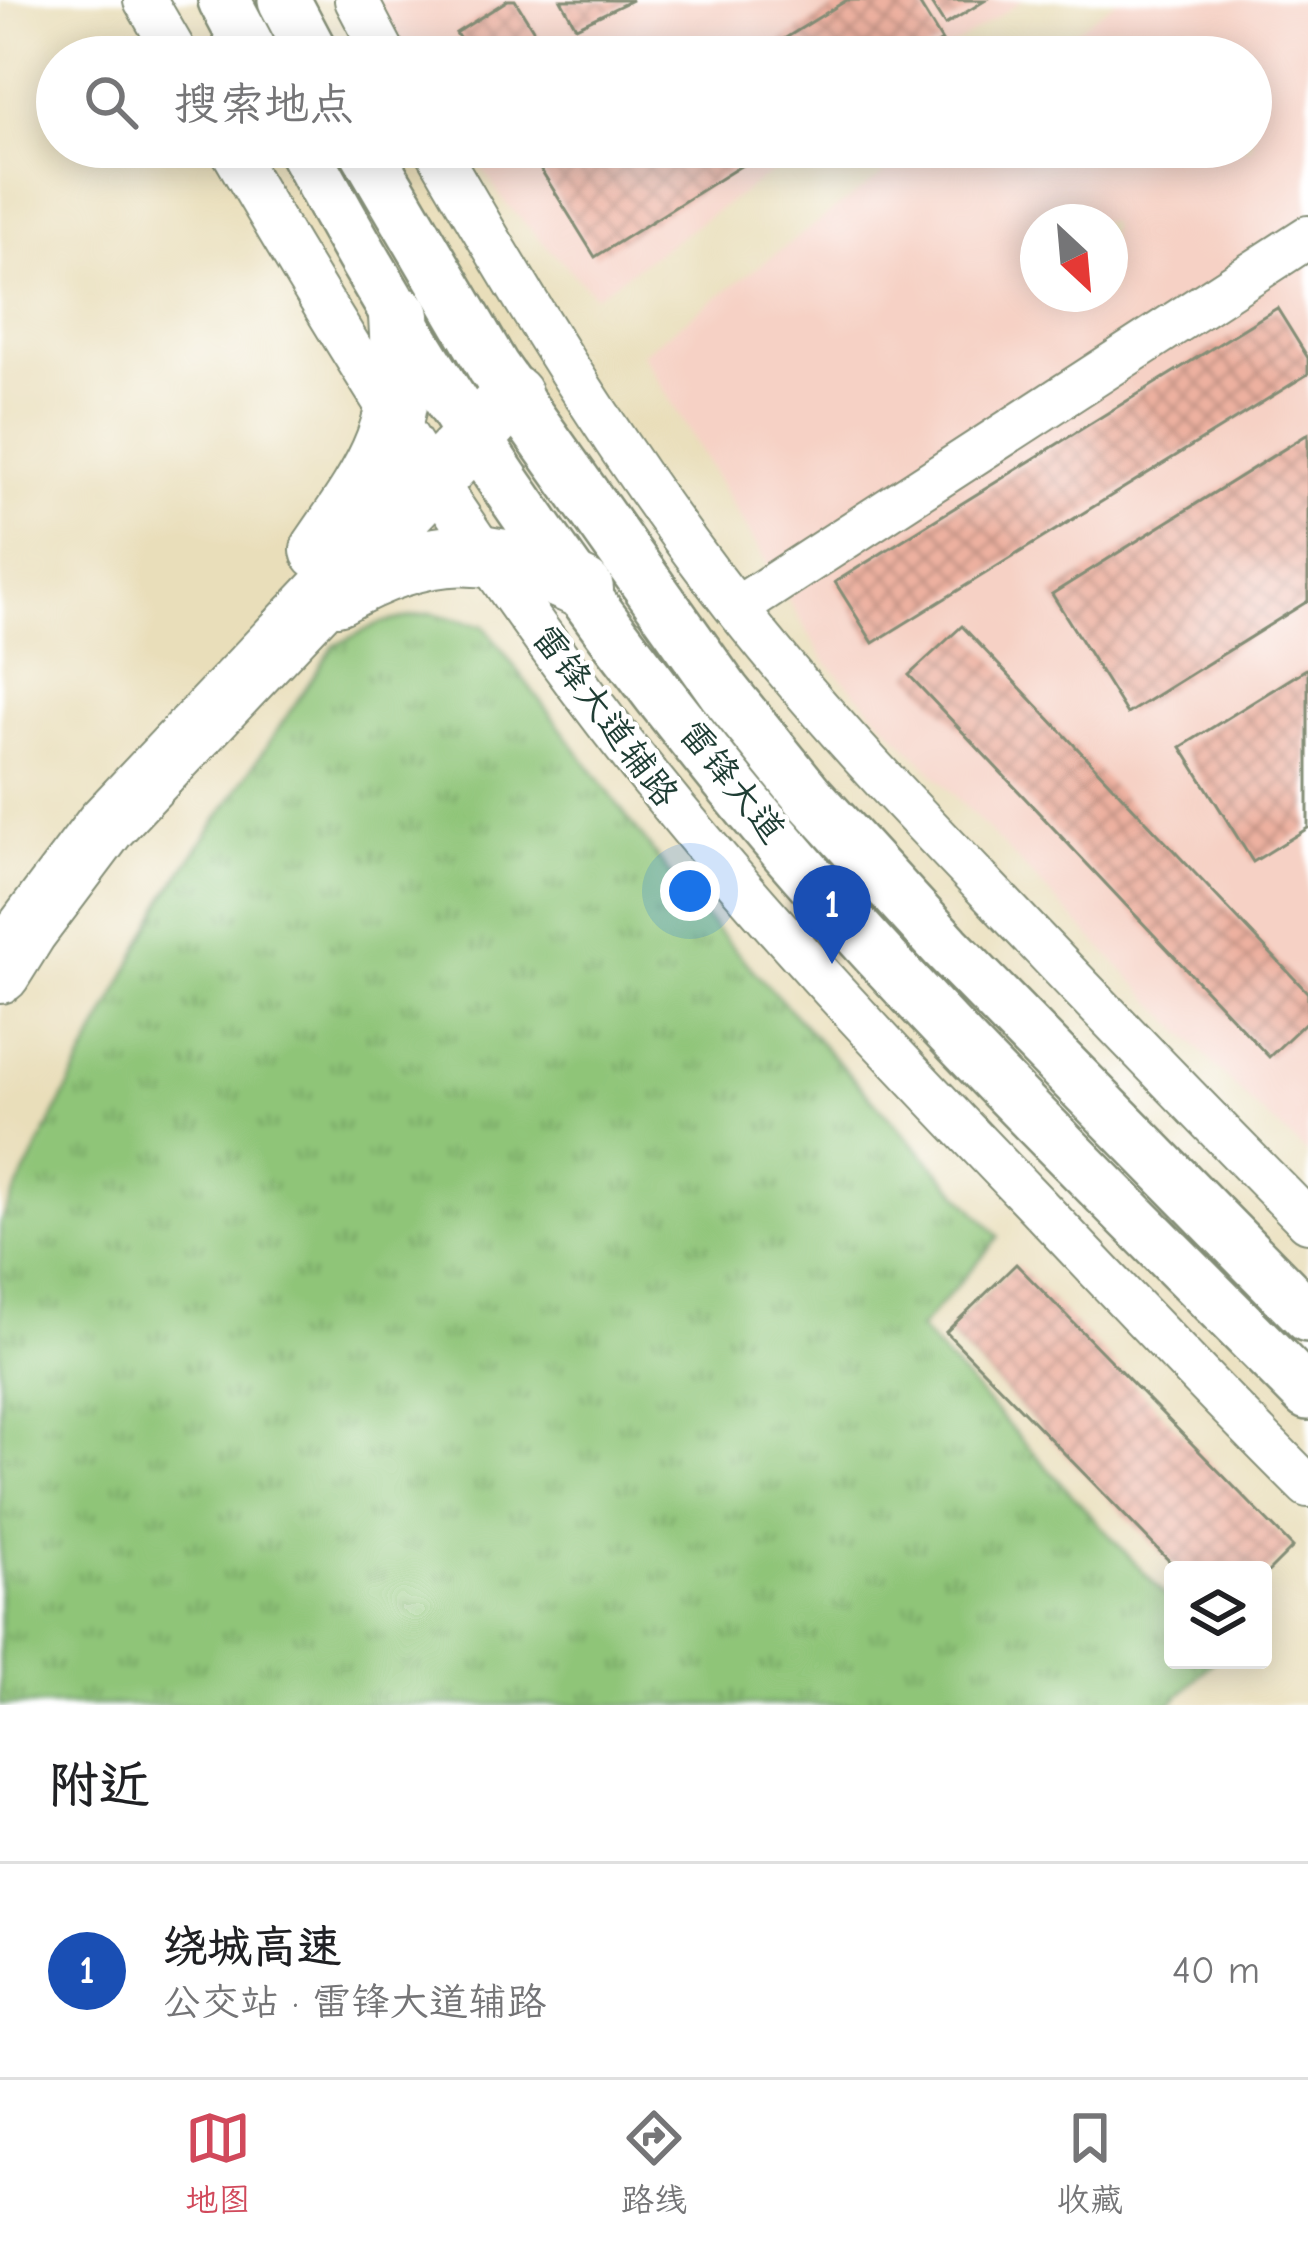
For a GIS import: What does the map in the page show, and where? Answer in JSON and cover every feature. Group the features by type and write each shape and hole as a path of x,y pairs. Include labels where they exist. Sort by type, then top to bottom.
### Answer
{"highway":[{"path":"0,973 106,825 280,639 414,452 401,388 399,316"},
{"path":"0,916 75,818 166,712 414,452 484,401"},
{"path":"280,639 373,575 416,560 457,553 484,554 550,572 584,589"}],"main road":[{"path":"224,0 243,36"},
{"path":"284,0 303,36"},
{"name":"雷锋大道","path":"314,168 399,316 484,401 809,797 946,947 1308,1316"},
{"name":"雷锋大道","path":"374,168 484,401 584,589 751,809 881,956 1308,1394"}],"street":[{"path":"145,0 166,36"},
{"path":"356,0 375,36"},
{"name":"雷锋大道辅路","path":"242,168 347,349 484,554 588,698 739,886 1009,1176 1308,1486"},
{"path":"448,168 576,381 737,608 868,764 1308,1221"},
{"path":"737,608 1308,237"}],"shaded area":[{"path":"377,0 1023,0 968,36 397,36"},
{"path":"1117,0 1308,0 1308,1154 1249,1101 825,661 642,353 891,168 1272,168 1272,36 1068,36"},
{"path":"482,168 778,168 595,296 506,204"}],"green space":[{"path":"431,613 484,626 690,901 999,1237 919,1329 1164,1594 1164,1669 1205,1669 1170,1705 0,1705 0,1223 165,897 334,646 380,623"}],"building":[{"path":"515,0 537,36 458,36"},
{"path":"561,0 632,0 576,27"},
{"path":"847,0 917,0 939,36 789,36"},
{"path":"929,0 986,0 945,25"},
{"path":"540,168 737,168 595,257"},
{"path":"1277,308 1308,358 1308,374 873,643 835,582"},
{"path":"1308,434 1308,601 1127,714 1052,594"},
{"path":"962,626 1308,993 1308,1020 1269,1057 909,675"},
{"path":"1308,668 1308,828 1253,862 1181,747"},
{"path":"1016,1264 1293,1547 1272,1568 1272,1561 1169,1561 946,1332"}],"place":[{"name":"绕城高速","path":"832,964"}]}
